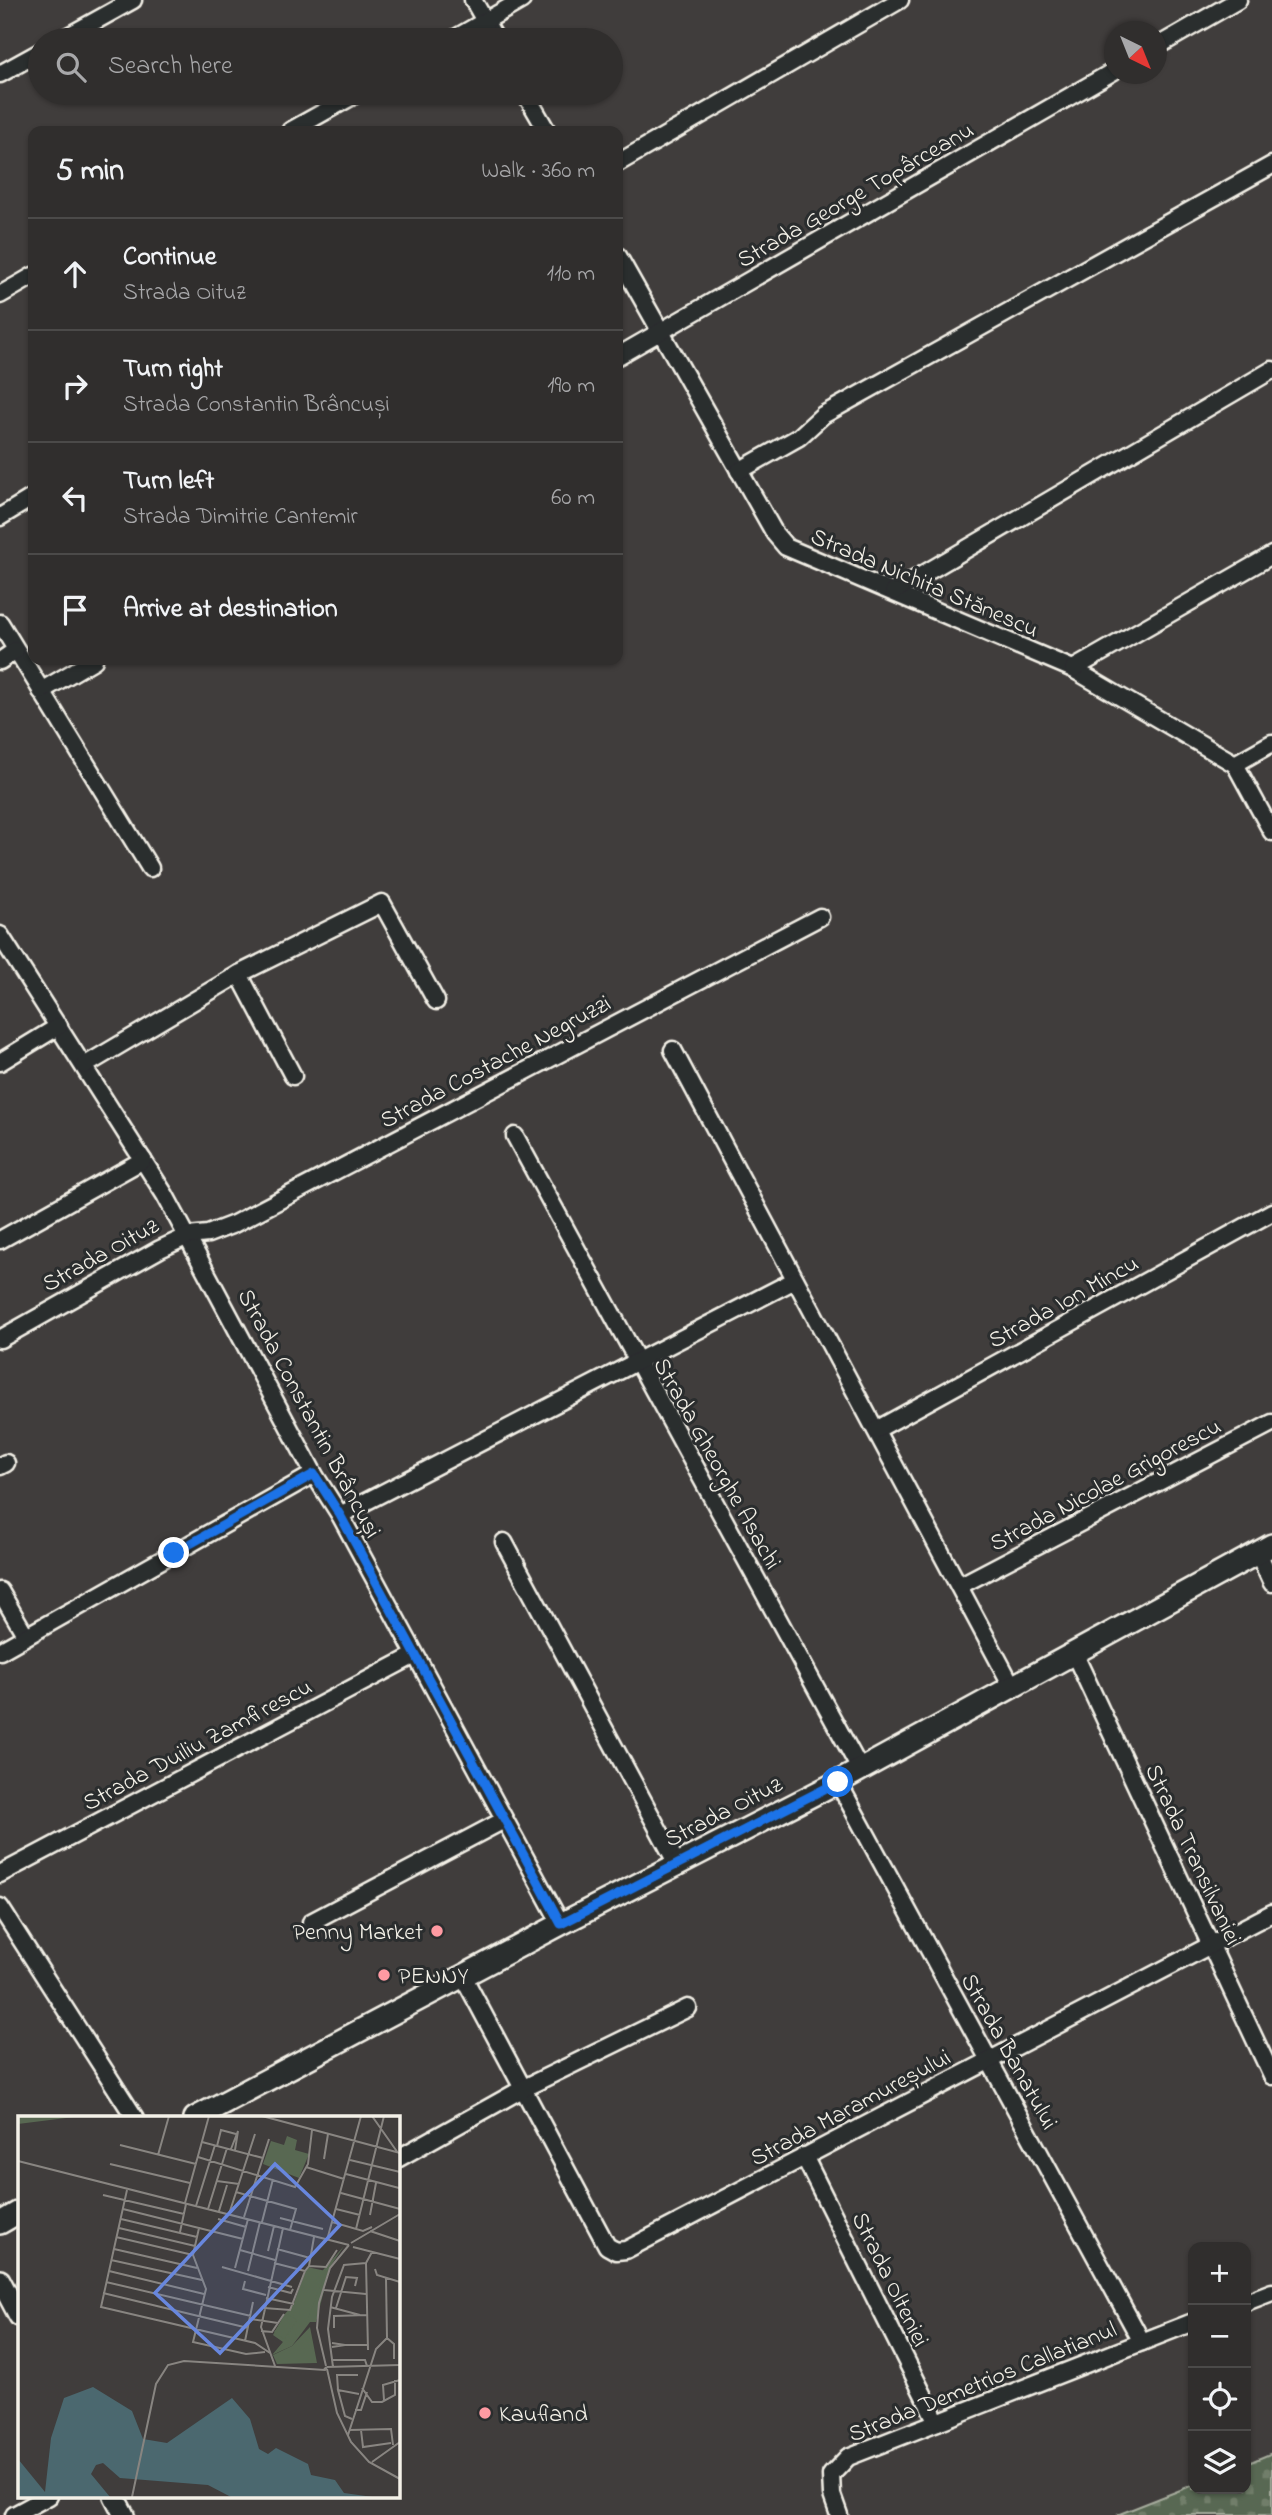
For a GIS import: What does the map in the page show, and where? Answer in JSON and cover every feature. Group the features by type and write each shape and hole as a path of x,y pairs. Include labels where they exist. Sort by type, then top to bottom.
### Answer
{"main road":[{"name":"Strada Oituz","path":"199,2116 561,1924 838,1782 1265,1549"},
{"path":"0,2223 18,2213"}],"street":[{"path":"83,28 134,0"},
{"path":"473,0 489,28"},
{"path":"473,28 522,0"},
{"path":"623,160 900,0"},
{"path":"1167,41 1238,0"},
{"path":"0,74 28,59"},
{"name":"Strada George Topârceanu","path":"623,353 1104,77"},
{"path":"299,126 337,105"},
{"path":"533,105 544,126"},
{"path":"739,471 799,437 823,415 1272,165"},
{"name":"Strada Nichita Stănescu","path":"623,265 775,534 786,547 1073,669 1235,764"},
{"path":"0,295 28,279"},
{"path":"893,592 1272,370"},
{"path":"0,517 28,500"},
{"path":"1073,669 1272,555"},
{"path":"0,623 150,868"},
{"path":"0,661 16,650"},
{"path":"41,691 85,665"},
{"path":"1272,743 1235,764 1272,832"},
{"path":"85,1066 239,974 382,903 436,1001"},
{"name":"Strada Costache Negruzzi","path":"188,1236 208,1234 234,1224 820,917"},
{"name":"Strada Constantin Brâncuși","path":"0,935 85,1066 188,1236 314,1474 340,1515 561,1924"},
{"path":"239,974 293,1076"},
{"path":"0,1062 59,1026"},
{"path":"673,1050 1012,1686"},
{"path":"515,1136 638,1359 795,1280"},
{"path":"0,1240 143,1160"},
{"name":"Strada Ion Mincu","path":"876,1430 1272,1212"},
{"name":"Strada Oituz","path":"0,1339 188,1236"},
{"name":"Strada Gheorghe Asachi","path":"340,1515 638,1359 860,1769"},
{"name":"Strada Nicolae Grigorescu","path":"959,1586 1272,1423"},
{"path":"0,1651 314,1474"},
{"path":"504,1542 677,1864"},
{"path":"1265,1549 1272,1583"},
{"path":"0,1591 26,1636"},
{"name":"Strada Transilvaniei","path":"1074,1653 1272,2076"},
{"name":"Strada Duiliu Zamfirescu","path":"0,1874 415,1655"},
{"name":"Strada Banatului","path":"838,1782 1142,2342"},
{"path":"310,1922 504,1819"},
{"path":"0,1907 134,2116"},
{"name":"Strada Maramureșului","path":"463,1976 607,2246 616,2251 626,2250 1272,1913"},
{"path":"399,2158 524,2088 688,2008"},
{"name":"Strada Olteniei","path":"804,2156 937,2422"},
{"path":"0,2280 18,2314"},
{"path":"1251,2300 1272,2291"},
{"name":"Strada Demetrios Callatianul","path":"839,2515 832,2495 831,2475 848,2457 1188,2324"},
{"path":"14,2515 45,2498"},
{"path":"115,2498 124,2515"}],"green space":[{"path":"1272,2453 1272,2515 1117,2515 1188,2487 1188,2494 1251,2494 1251,2462"}],"place":[{"name":"Penny Market","path":"437,1931"},
{"name":"PENNY","path":"384,1975"},
{"name":"Kaufland","path":"485,2413"}],"route":[{"path":"174,1553 314,1474 340,1515 561,1924 838,1782"}]}
